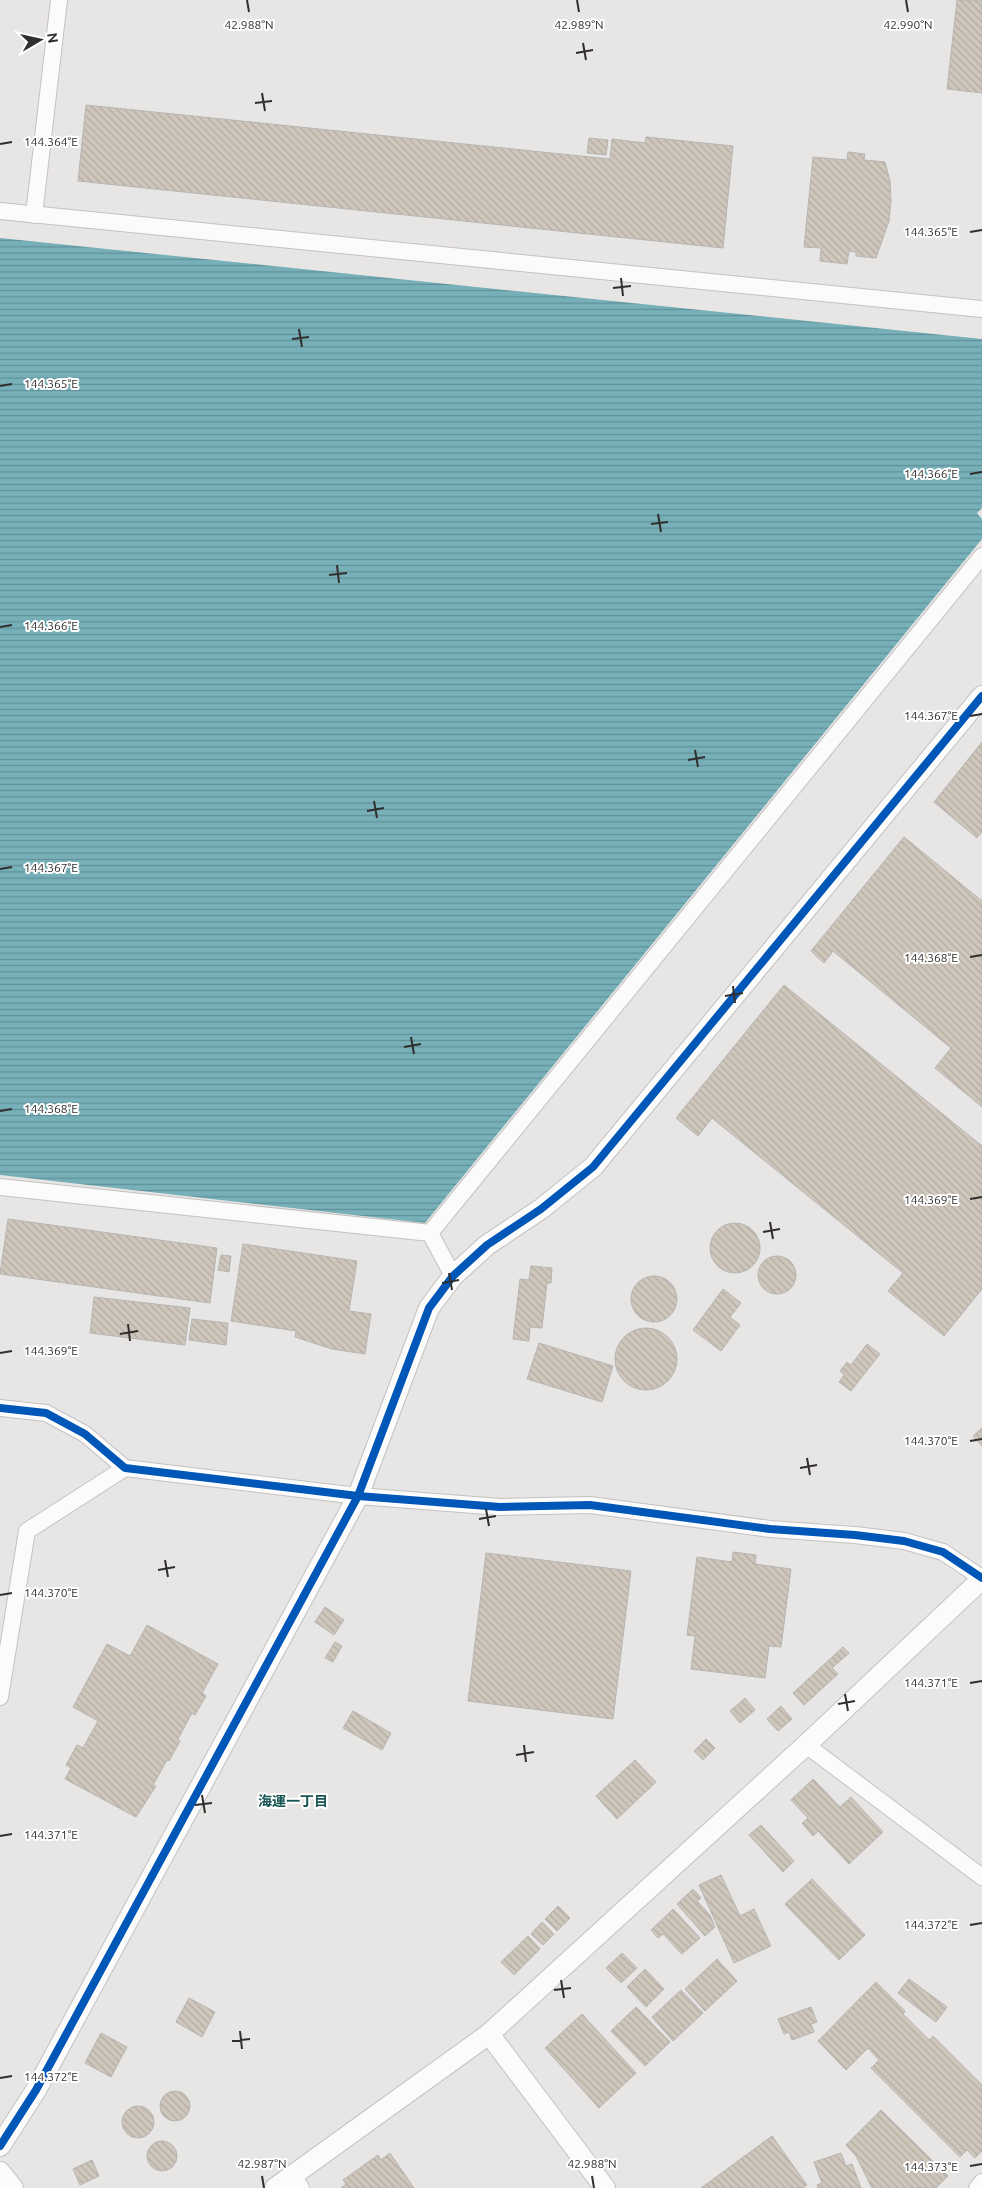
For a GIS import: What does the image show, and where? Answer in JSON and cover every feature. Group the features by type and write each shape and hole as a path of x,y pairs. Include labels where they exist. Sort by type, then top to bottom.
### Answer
{"street":[{"path":"34,215 59,0"},
{"path":"0,211 982,308"},
{"path":"430,1233 982,556"},
{"path":"0,2146 36,2090 358,1496 429,1308 453,1276 487,1245 541,1208 594,1167 982,696"},
{"path":"0,1187 430,1233"},
{"path":"430,1233 453,1276"},
{"path":"0,1408 46,1414 85,1434 125,1468 358,1496 500,1507 590,1505 770,1529 855,1535 894,1540 943,1552 982,1578 806,1745 489,2034 297,2182 276,2188"},
{"path":"0,1697 27,1531 125,1468"},
{"path":"806,1745 982,1877"},
{"path":"489,2034 605,2188"},
{"path":"0,2172 13,2188"},
{"path":"977,2188 982,2182"}],"water":[{"path":"0,238 982,339 982,508 977,513 982,519 982,539 425,1223 0,1175"}],"building":[{"path":"957,0 982,0 982,93 947,89"},
{"path":"86,105 610,159 612,139 645,143 646,137 733,146 723,248 78,181"},
{"path":"589,138 608,140 606,155 587,153"},
{"path":"848,152 865,154 864,160 885,162 890,181 889,221 876,258 856,256 856,252 849,251 847,264 820,261 821,248 804,247 813,157 847,160"},
{"path":"982,742 982,832 977,838 934,802"},
{"path":"904,837 982,901 982,1107 935,1068 951,1048 833,951 824,963 811,951"},
{"path":"784,985 982,1146 982,1289 944,1336 888,1291 903,1273 712,1118 698,1136 676,1118"},
{"path":"8,1219 217,1248 210,1303 0,1274"},
{"path":"730,1223 740,1223 753,1230 760,1243 760,1253 753,1266 740,1273 730,1273 721,1269 714,1262 710,1253 710,1243 714,1234 721,1227"},
{"path":"243,1244 357,1261 349,1311 371,1314 365,1354 332,1349 295,1337 296,1331 231,1321"},
{"path":"221,1255 231,1256 229,1272 218,1270"},
{"path":"777,1256 790,1262 796,1275 790,1288 777,1294 764,1288 758,1275 764,1262"},
{"path":"531,1266 552,1268 551,1283 547,1283 542,1328 530,1327 529,1341 513,1339 520,1279 529,1280"},
{"path":"659,1276 671,1282 676,1290 676,1308 671,1316 663,1321 649,1322 637,1316 632,1308 631,1294 637,1282 645,1277"},
{"path":"723,1289 741,1303 730,1317 740,1325 721,1351 693,1330"},
{"path":"94,1297 190,1308 185,1345 90,1333"},
{"path":"192,1319 228,1323 226,1345 189,1340"},
{"path":"640,1328 652,1328 668,1337 675,1347 677,1359 675,1371 668,1381 652,1390 640,1390 629,1385 620,1376 615,1365 615,1353 620,1342 629,1333"},
{"path":"539,1343 613,1366 602,1402 527,1379"},
{"path":"867,1344 880,1354 851,1391 839,1382 844,1375 840,1371 847,1362 851,1365"},
{"path":"982,1428 982,1446 973,1436"},
{"path":"733,1552 756,1555 755,1564 791,1569 781,1647 769,1646 765,1678 691,1669 695,1636 687,1635 697,1557 732,1562"},
{"path":"486,1553 631,1571 613,1719 468,1701"},
{"path":"325,1607 344,1620 334,1635 315,1622"},
{"path":"147,1625 218,1664 202,1693 206,1696 195,1715 192,1713 178,1739 180,1741 153,1785 156,1786 136,1817 65,1779 71,1768 66,1765 77,1745 83,1748 98,1721 73,1707 107,1644 130,1656"},
{"path":"335,1642 342,1646 333,1662 325,1658"},
{"path":"843,1647 849,1653 832,1668 838,1674 804,1705 793,1693"},
{"path":"745,1698 755,1710 740,1723 730,1711"},
{"path":"781,1706 792,1719 778,1731 767,1719"},
{"path":"353,1711 391,1733 382,1750 343,1728"},
{"path":"706,1739 715,1748 703,1760 694,1751"},
{"path":"635,1760 656,1782 617,1819 596,1796"},
{"path":"813,1779 840,1807 851,1797 883,1832 849,1864 818,1831 813,1836 802,1823 808,1818 791,1800"},
{"path":"761,1825 794,1861 783,1872 749,1835"},
{"path":"721,1875 740,1916 754,1909 771,1946 734,1963 699,1885"},
{"path":"812,1879 865,1935 839,1960 785,1904"},
{"path":"693,1889 701,1898 697,1901 710,1915 715,1927 705,1936 677,1904"},
{"path":"558,1906 570,1918 557,1931 545,1919"},
{"path":"673,1909 700,1938 682,1954 663,1934 658,1938 651,1930"},
{"path":"542,1922 554,1934 543,1945 531,1934"},
{"path":"528,1936 540,1949 514,1975 501,1962"},
{"path":"622,1953 637,1968 621,1983 606,1968"},
{"path":"717,1959 737,1981 705,2011 685,1989"},
{"path":"645,1969 664,1989 646,2007 627,1987"},
{"path":"909,1979 947,2007 936,2022 898,1993"},
{"path":"876,1982 905,2011 903,2014 929,2040 933,2036 982,2085 982,2151 975,2158 967,2150 960,2157 871,2068 879,2060 868,2048 846,2070 818,2041"},
{"path":"681,1990 703,2013 673,2041 652,2017"},
{"path":"189,1998 215,2012 202,2037 176,2022"},
{"path":"636,2007 670,2042 645,2066 611,2031"},
{"path":"811,2007 817,2022 811,2024 814,2032 792,2040 789,2032 784,2034 778,2019"},
{"path":"582,2014 636,2073 599,2108 545,2048"},
{"path":"101,2033 127,2047 111,2077 85,2063"},
{"path":"175,2091 186,2095 190,2106 186,2117 175,2121 164,2117 160,2106 164,2095"},
{"path":"138,2106 144,2107 149,2111 153,2116 153,2128 149,2133 144,2137 138,2138 132,2137 127,2133 123,2128 122,2122 123,2116 127,2111 132,2107"},
{"path":"881,2110 948,2176 936,2188 872,2188 856,2156 846,2145"},
{"path":"772,2136 807,2185 803,2188 701,2188"},
{"path":"162,2141 173,2145 177,2156 173,2167 162,2171 151,2167 147,2156 151,2145"},
{"path":"390,2153 414,2188 341,2188 346,2184 343,2180 378,2155 381,2160"},
{"path":"841,2153 846,2166 852,2164 861,2188 818,2188 817,2185 822,2183 814,2162"},
{"path":"92,2160 99,2176 80,2185 73,2169"}],"cycle path":[{"path":"0,2146 36,2090 358,1496 429,1308 453,1276 487,1245 541,1209 593,1167 982,696"},
{"path":"0,1408 46,1413 85,1434 125,1468 358,1496 500,1507 590,1505 770,1529 855,1535 904,1541 943,1552 982,1578"}],"district":[{"name":"海運一丁目","path":"293,1801"}]}
